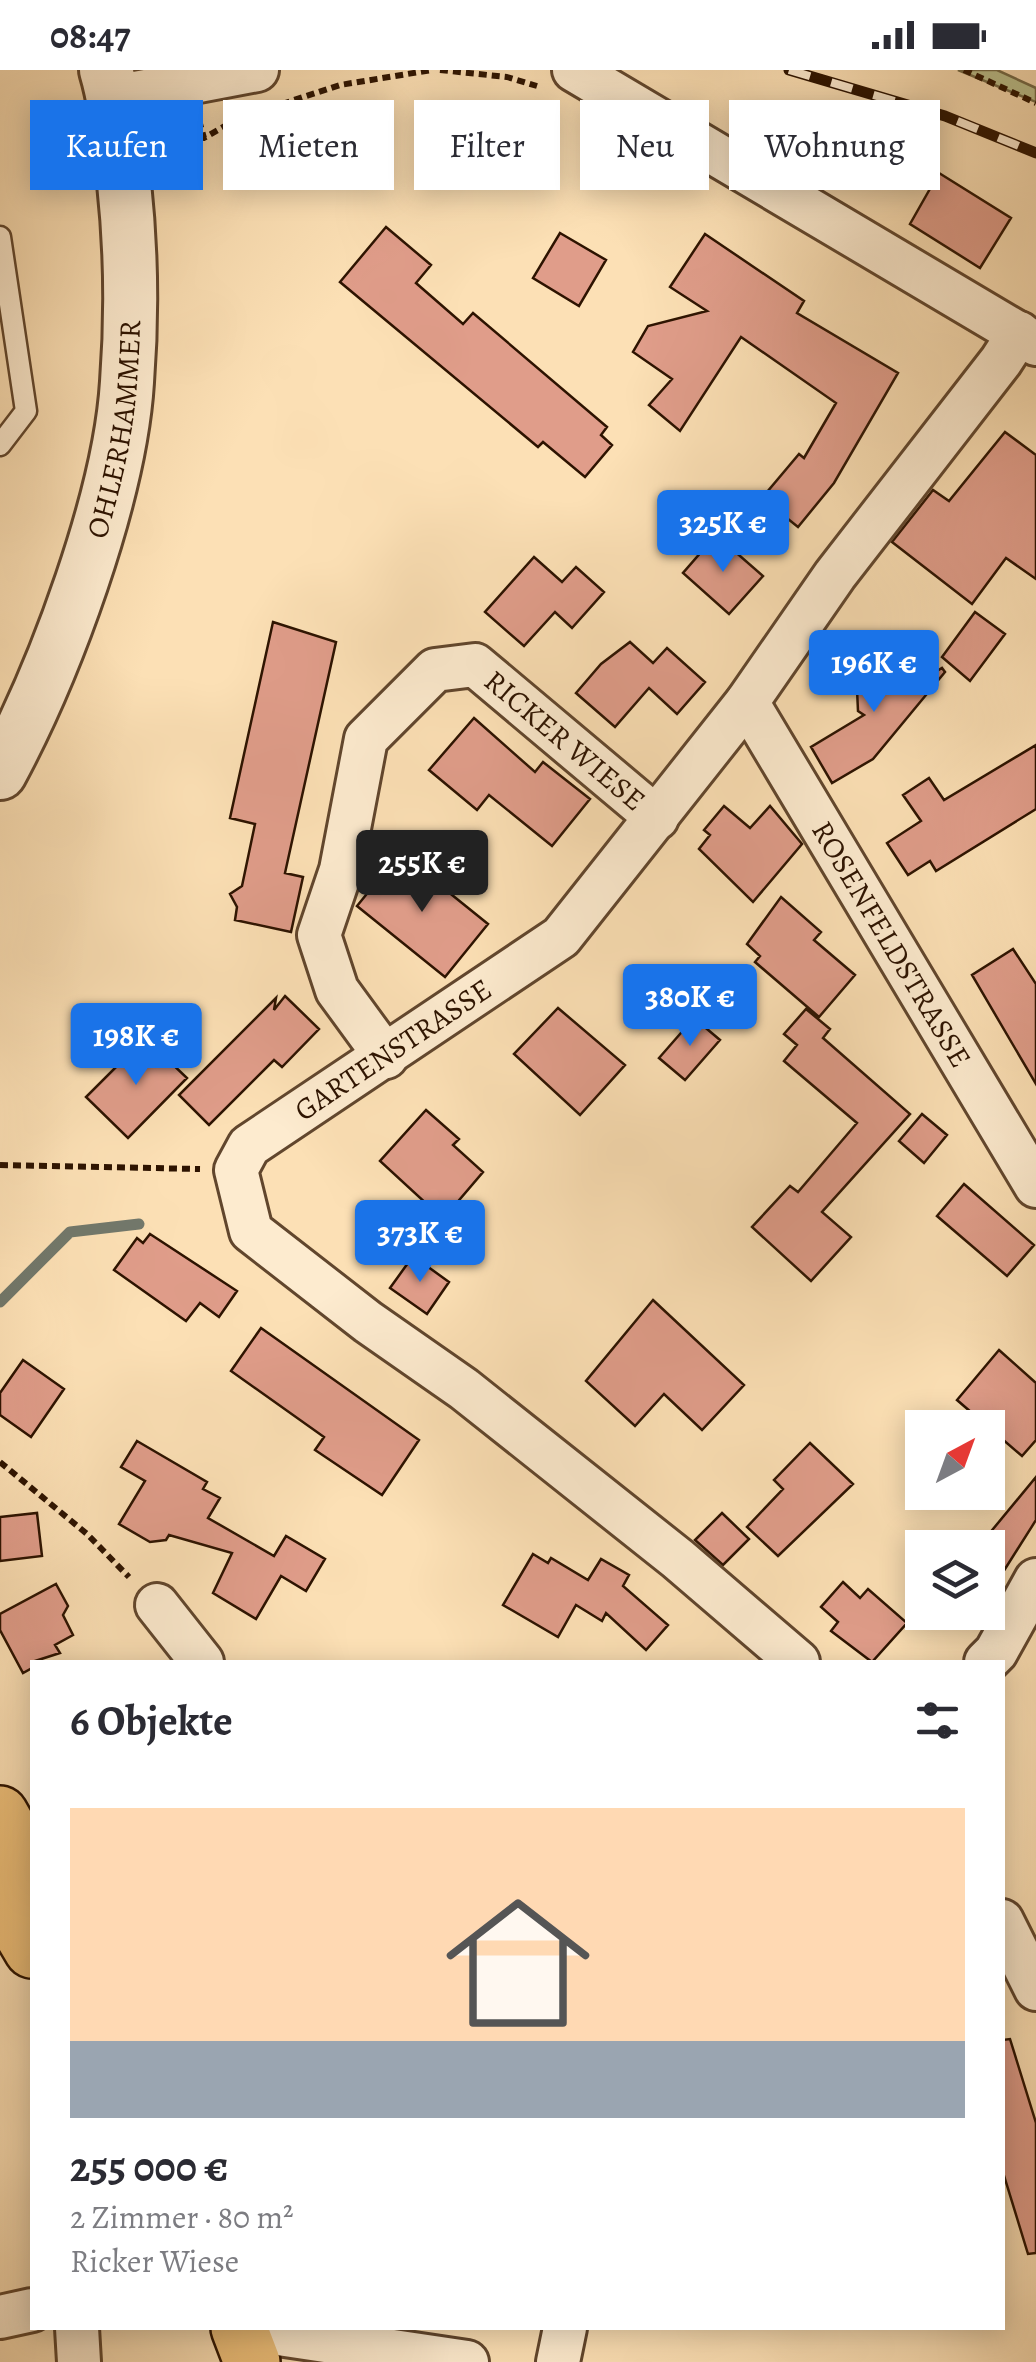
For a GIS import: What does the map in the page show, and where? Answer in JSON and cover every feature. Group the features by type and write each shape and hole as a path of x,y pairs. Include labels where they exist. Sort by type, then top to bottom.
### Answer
{"main road":[{"path":"0,1814 30,1866"},
{"path":"0,1896 30,1947"},
{"path":"239,2330 252,2362"}],"street":[{"path":"574,70 1027,338"},
{"path":"110,83 261,90"},
{"name":"OHLERHAMMER","path":"0,773 47,672 103,510 128,384 129,232 110,83"},
{"name":"GARTENSTRASSE","path":"236,1170 250,1146 562,937 747,702 835,575 1001,362 1027,338"},
{"name":"RICKER WIESE","path":"386,1058 338,990 319,935 341,870 366,740 435,670 475,664 656,818"},
{"name":"ROSENFELDSTRASSE","path":"747,702 1036,1186"},
{"path":"236,1170 251,1230 368,1322 464,1388 678,1559 796,1660"},
{"path":"988,1660 1036,1580"},
{"path":"158,1606 200,1660"},
{"path":"1005,1927 1036,1989"},
{"path":"77,2330 79,2362"},
{"path":"251,2330 467,2362"},
{"path":"558,2362 565,2330"}],"lane":[{"path":"0,244 26,411 0,445"}],"path":[{"path":"261,90 340,85 432,70"},
{"path":"964,70 1036,103"},
{"path":"204,138 223,128"},
{"path":"0,1165 236,1170"},
{"path":"0,1462 87,1534 158,1606"}],"green space":[{"path":"958,70 997,70 1036,88 1036,102"}],"building":[{"path":"940,174 1011,218 980,268 910,224 929,190 940,190"},
{"path":"386,227 431,265 416,283 463,324 473,313 607,427 601,435 612,445 585,477 543,442 538,447 340,282"},
{"path":"560,233 606,260 579,306 533,278"},
{"path":"705,234 804,301 797,313 898,373 834,483 798,527 762,498 799,454 804,458 836,403 741,337 680,431 649,405 672,379 633,352 648,326 707,311 670,287"},
{"path":"1005,432 1036,455 1036,579 1006,558 972,604 892,542 933,490 949,501"},
{"path":"716,535 763,576 729,614 683,573"},
{"path":"534,557 562,582 576,567 604,592 572,628 555,612 524,646 485,612"},
{"path":"975,612 1005,634 970,681 942,657"},
{"path":"273,622 336,642 285,873 303,877 291,932 235,920 237,907 230,894 242,886 255,824 230,818"},
{"path":"630,642 653,663 667,648 705,682 677,714 649,688 615,727 576,693 601,664"},
{"path":"886,650 922,680 942,668 945,672 873,759 832,783 811,747 864,715 858,711 856,667 874,665"},
{"path":"474,718 535,772 543,762 590,799 552,846 489,795 477,810 429,770"},
{"path":"1036,745 1036,809 936,871 930,861 908,875 887,843 921,821 903,795 929,778 944,800"},
{"path":"724,806 750,828 770,806 802,844 753,902 699,849 710,835 704,830"},
{"path":"400,853 488,924 445,977 357,906"},
{"path":"781,897 821,932 814,940 855,975 819,1017 755,962 760,956 747,944"},
{"path":"1013,949 1036,984 1036,1084 972,975"},
{"path":"285,996 319,1029 282,1067 274,1060 209,1125 179,1095 276,998 274,1010"},
{"path":"558,1008 625,1065 580,1115 514,1054"},
{"path":"806,1009 830,1029 823,1038 910,1114 822,1212 851,1237 811,1281 752,1227 790,1186 798,1192 857,1123 784,1061 797,1045 784,1034"},
{"path":"694,1018 720,1040 685,1080 659,1058"},
{"path":"145,1038 187,1078 128,1138 86,1097"},
{"path":"426,1110 459,1139 453,1145 483,1172 443,1219 380,1161"},
{"path":"922,1114 947,1135 924,1163 899,1141"},
{"path":"964,1184 1034,1245 1007,1276 937,1216"},
{"path":"150,1234 237,1291 219,1317 200,1303 186,1321 114,1270 137,1238 143,1243"},
{"path":"413,1256 449,1282 427,1314 390,1288"},
{"path":"653,1300 744,1385 702,1430 664,1394 635,1426 586,1381"},
{"path":"261,1328 419,1440 382,1495 315,1450 324,1437 231,1371"},
{"path":"999,1350 1036,1383 1036,1440 1022,1456 1005,1441 1005,1410 969,1410 957,1400"},
{"path":"23,1360 64,1389 31,1437 0,1415 0,1393"},
{"path":"137,1441 207,1482 203,1489 220,1498 208,1518 274,1556 286,1536 325,1559 306,1591 281,1576 256,1619 213,1593 232,1553 169,1535 166,1540 150,1542 119,1524 145,1481 121,1467"},
{"path":"810,1443 853,1484 778,1556 747,1527 783,1489 774,1480"},
{"path":"1036,1477 1036,1520 1005,1569 1005,1530 992,1530"},
{"path":"37,1513 42,1556 0,1561 0,1517"},
{"path":"722,1513 749,1539 723,1565 695,1540"},
{"path":"533,1554 548,1563 551,1558 588,1580 601,1559 629,1575 623,1586 668,1625 646,1650 606,1613 602,1621 576,1605 558,1637 503,1605"},
{"path":"843,1582 860,1598 868,1589 905,1625 874,1660 869,1660 831,1631 838,1622 821,1607"},
{"path":"56,1584 68,1606 63,1615 73,1635 55,1645 60,1653 30,1660 30,1669 23,1673 0,1630 0,1614"},
{"path":"1010,2039 1036,2123 1036,2253 1028,2254 1005,2179 1005,2040"}],"waterway":[{"path":"0,1302 70,1232 139,1224"}],"railway":[{"path":"789,70 945,116 1036,153"}]}
